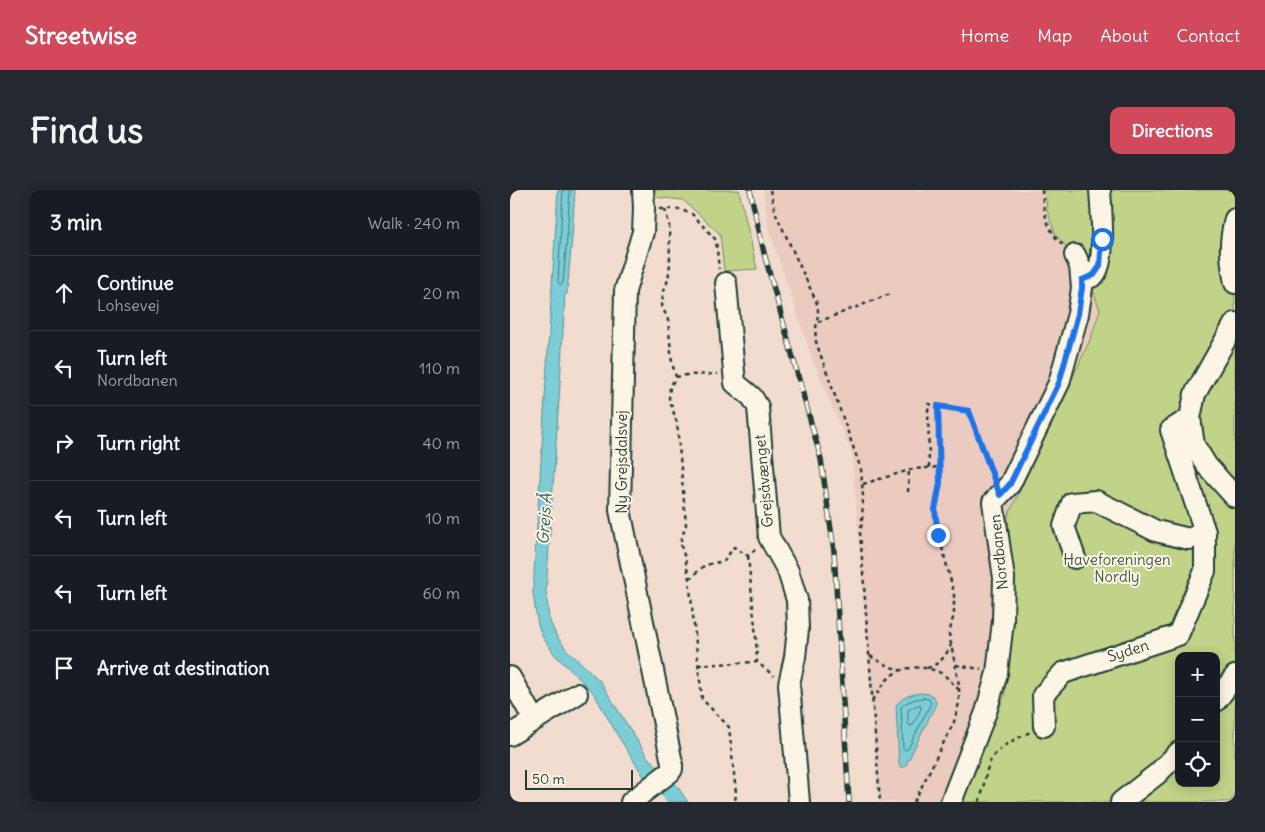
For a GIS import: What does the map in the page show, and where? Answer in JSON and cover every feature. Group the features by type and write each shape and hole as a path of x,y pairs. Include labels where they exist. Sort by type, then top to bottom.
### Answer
{"street":[{"path":"1082,280 1094,275 1100,266 1102,239 1100,190"},
{"name":"Ny Grejsdalsvej","path":"631,802 672,769 620,510 626,291 643,232 643,199"},
{"path":"1235,219 1231,237 1231,260 1235,283"},
{"name":"Nordbanen","path":"951,802 986,712 997,674 1003,621 1004,578 993,502 1010,484 1059,383 1078,314 1082,288 1080,266 1075,255"},
{"name":"Grejsåvænget","path":"726,283 735,383 752,397 758,407 768,537 788,571 797,600 798,629 795,657 789,684 799,802"},
{"path":"1235,323 1195,394 1190,418 1194,445 1206,466 1235,497"},
{"name":"Syden","path":"1044,726 1043,695 1063,674 1178,635 1205,571 1205,532 1171,430 1190,418"},
{"path":"1075,558 1064,526 1072,503 1096,501 1156,531 1190,539 1205,532"},
{"path":"1219,697 1235,676"},
{"path":"510,677 534,720"},
{"path":"510,735 577,694"},
{"path":"1121,802 1157,774 1175,756"}],"path":[{"path":"770,190 775,212 819,310 816,342 862,469 863,496 860,532 880,802"},
{"path":"1042,190 1046,220 1055,238 1075,255"},
{"path":"643,199 666,209 679,209 692,214 716,240 720,278 726,283"},
{"path":"666,209 670,264 662,306 668,320 672,363 676,377 670,387 669,398 678,423 686,524 680,543 689,579 702,700 730,727 736,793 735,802"},
{"path":"818,322 890,294"},
{"path":"676,377 734,373"},
{"path":"929,468 928,404 969,411 1000,495"},
{"path":"914,802 954,722 959,703 959,685 949,634 954,614 954,592 937,528 935,510 940,483 938,406"},
{"path":"862,484 909,470 939,467"},
{"path":"908,492 909,470"},
{"path":"748,556 768,537"},
{"path":"689,579 706,565 724,561 734,547 748,556"},
{"path":"748,556 757,662"},
{"path":"869,655 888,666 900,670 926,668 937,665 952,645"},
{"path":"698,665 757,662 780,682 789,684"},
{"path":"956,665 979,668 997,674"},
{"path":"926,668 945,676 959,690"},
{"path":"872,700 889,678 900,670"},
{"path":"979,802 988,764 996,750 1044,726"}],"shaded area":[{"path":"763,190 1045,190 1047,210 1083,263 1100,310 1091,338 1008,516 1013,606 1005,694 964,802 879,802 852,453 813,361 769,230"}],"green space":[{"path":"654,190 739,190 757,269 724,271 720,234 683,200 654,197"},
{"name":"Haveforeningen Nordly","path":"1045,190 1235,190 1235,791 1231,802 964,802 1005,694 1013,606 1008,516 1091,338 1100,310 1083,263 1056,236 1047,210"}],"water":[{"name":"Grejs Å","path":"558,190 575,190 567,294 565,294 546,591 549,619 556,635 566,649 600,681 648,758 672,779 688,802 667,802 644,777 593,692 555,655 543,638 538,625 533,592"},
{"path":"923,693 932,696 936,704 905,767 900,767 896,706 908,696"}],"railway":[{"path":"750,190 764,253 821,459 834,551 849,802"}],"route":[{"path":"938,535 935,510 940,483 938,406 969,411 1000,495 1010,484 1059,383 1078,314 1082,280 1094,275 1100,266 1102,239"}]}
